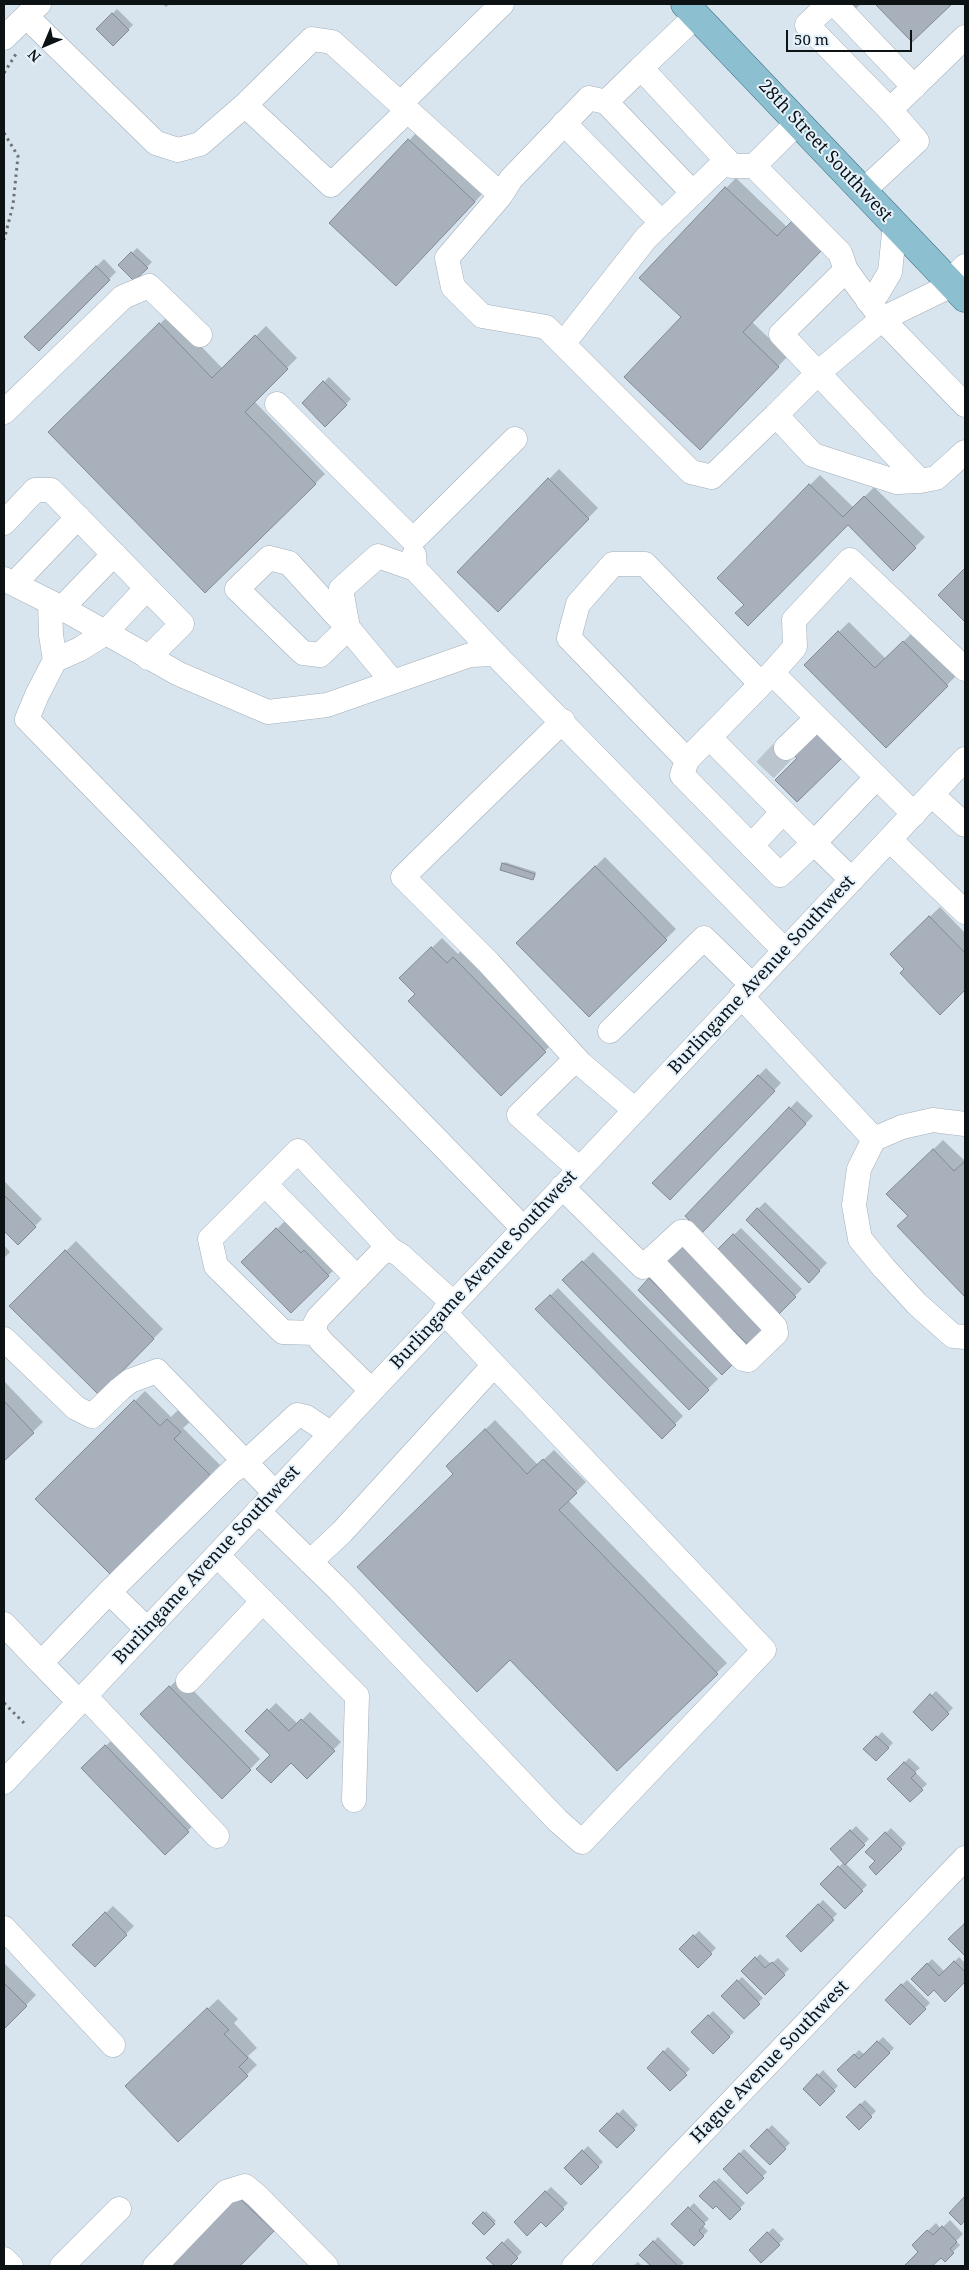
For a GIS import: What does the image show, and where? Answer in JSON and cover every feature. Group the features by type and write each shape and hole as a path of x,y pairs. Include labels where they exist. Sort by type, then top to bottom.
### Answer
{"main road":[{"name":"28th Street Southwest","path":"692,8 863,191 958,283"}],"street":[{"path":"245,105 331,185 502,4"},
{"path":"829,4 807,25 890,110 917,141 863,191"},
{"path":"835,4 914,87"},
{"path":"606,102 641,68 692,8"},
{"path":"4,38 33,10 156,143 178,150 200,144 245,105 312,39 332,42 501,195"},
{"path":"890,110 965,37"},
{"path":"641,68 732,166 754,166 798,122"},
{"path":"693,193 606,102 588,98 511,179 501,195 447,258 453,287 482,316 546,327 692,472 712,477 818,373 875,310 958,283"},
{"path":"564,123 662,223"},
{"path":"563,344 646,238 727,160"},
{"path":"754,166 840,254 846,270 875,310 965,405"},
{"path":"875,310 877,294 890,272 895,224"},
{"path":"846,270 781,334 920,482"},
{"path":"4,412 123,297 150,286 200,335"},
{"path":"277,404 413,540 415,569"},
{"path":"776,416 813,455 896,482 920,482 936,478 965,452"},
{"path":"413,540 516,439"},
{"path":"4,523 34,490 51,490 182,624 148,658"},
{"path":"78,517 9,582 56,605 104,634 179,674 268,712 327,706 392,681 470,655 495,654"},
{"path":"55,660 50,635 56,605 114,554"},
{"path":"348,628 341,589 378,556 415,569 495,654 563,721 785,950"},
{"path":"348,628 320,655 303,653 237,589 269,558 289,563 348,628 392,681"},
{"path":"877,777 814,844 780,875 682,775 687,760 795,647 794,620 850,560 965,669"},
{"path":"687,760 569,638 578,604 613,564 645,564 766,679 817,718 914,814"},
{"path":"147,588 104,634 80,649 55,660 36,695 27,718 523,1228"},
{"path":"786,748 817,718"},
{"path":"563,721 403,877 488,962 576,1059 635,1110"},
{"path":"709,737 759,776 783,812 852,880"},
{"name":"Burlingame Avenue Southwest","path":"4,1782 965,759"},
{"path":"932,795 965,825"},
{"path":"751,846 783,812"},
{"path":"890,840 965,912"},
{"path":"610,1031 704,938 874,1139"},
{"path":"576,1059 520,1115 579,1169"},
{"path":"965,1124 933,1120 902,1127 874,1139 859,1169 854,1205 860,1239 917,1304 953,1336 965,1337"},
{"path":"258,1511 310,1562 558,1822 582,1842 764,1650 494,1365 448,1308 400,1255 390,1249 298,1151 210,1239 216,1266 283,1332 315,1333"},
{"path":"265,1184 357,1278"},
{"path":"562,1187 642,1266 645,1267 651,1261 681,1232 685,1232 775,1327 776,1334 748,1360 742,1359 651,1261"},
{"path":"371,1390 322,1342 315,1333 315,1324 318,1318 381,1253 390,1249"},
{"path":"4,1339 76,1408 92,1416 120,1389 130,1382 157,1370 274,1493"},
{"path":"310,1562 342,1532 494,1365"},
{"path":"41,1663 109,1592 232,1471 245,1462 296,1415 306,1417 330,1433"},
{"path":"217,1555 357,1696 354,1800"},
{"path":"109,1592 147,1629"},
{"path":"188,1681 263,1601"},
{"path":"4,1624 41,1663 82,1699 217,1836"},
{"name":"Hague Avenue Southwest","path":"574,2266 965,1858"},
{"path":"4,1928 113,2045"},
{"path":"155,2266 226,2192 245,2186 326,2266"},
{"path":"62,2266 119,2209"},
{"path":"4,2259 10,2266"}],"path":[{"path":"4,133 18,156 13,205 4,240"},
{"path":"4,1703 24,1723"}],"building":[{"path":"875,4 952,4 912,42"},
{"path":"112,13 129,30 113,46 96,29"},
{"path":"408,139 475,202 396,286 329,223"},
{"path":"725,187 777,236 792,221 822,250 743,332 779,367 700,450 624,377 681,317 639,278"},
{"path":"131,252 148,268 134,281 118,265"},
{"path":"96,266 110,280 39,351 24,337"},
{"path":"159,323 212,378 255,335 288,369 245,412 316,484 205,593 48,432"},
{"path":"323,381 347,405 325,427 302,403"},
{"path":"548,478 589,519 498,612 457,572"},
{"path":"809,484 843,517 864,496 916,548 893,571 848,525 748,626 735,613 744,605 717,578"},
{"path":"965,568 965,622 938,595"},
{"path":"838,631 875,668 903,641 948,686 886,748 804,665"},
{"path":"814,730 842,758 797,802 775,780 797,758 791,753"},
{"path":"502,863 535,874 533,880 500,870"},
{"path":"595,866 667,940 589,1017 516,943"},
{"path":"929,916 965,953 965,990 940,1015 900,973 904,969 890,954"},
{"path":"431,947 447,963 453,957 546,1052 501,1096 408,1001 415,994 399,978"},
{"path":"758,1075 775,1091 670,1200 652,1183"},
{"path":"789,1107 806,1124 702,1233 685,1216"},
{"path":"933,1149 954,1171 965,1161 965,1297 897,1226 908,1216 886,1194"},
{"path":"4,1195 36,1227 18,1245 4,1231"},
{"path":"757,1208 820,1271 809,1283 746,1220"},
{"path":"276,1228 301,1253 304,1250 329,1276 291,1313 241,1262"},
{"path":"733,1234 796,1297 778,1315 716,1251"},
{"path":"682,1244 766,1329 749,1346 664,1261"},
{"path":"65,1250 154,1339 99,1395 9,1306"},
{"path":"582,1261 709,1390 689,1410 562,1280"},
{"path":"649,1278 734,1363 722,1375 638,1290"},
{"path":"550,1295 676,1425 662,1439 535,1309"},
{"path":"134,1400 160,1426 167,1419 181,1432 174,1439 211,1476 111,1575 35,1499"},
{"path":"4,1401 34,1433 4,1461"},
{"path":"485,1429 527,1474 543,1459 577,1493 559,1510 718,1674 617,1771 510,1660 477,1692 357,1567 453,1474 446,1466"},
{"path":"169,1686 251,1770 222,1799 140,1714"},
{"path":"930,1694 949,1714 932,1731 913,1712"},
{"path":"267,1709 289,1731 301,1719 335,1751 307,1779 291,1763 271,1783 256,1769 270,1755 245,1731"},
{"path":"876,1736 889,1748 876,1761 863,1749"},
{"path":"105,1745 189,1832 165,1855 81,1768"},
{"path":"904,1762 916,1773 911,1778 923,1790 910,1802 887,1779"},
{"path":"850,1830 865,1845 845,1865 830,1849"},
{"path":"885,1832 902,1849 876,1875 869,1867 875,1861 865,1852"},
{"path":"838,1866 863,1891 845,1909 820,1884"},
{"path":"818,1904 834,1920 801,1952 786,1936"},
{"path":"105,1912 127,1935 95,1967 72,1945"},
{"path":"965,1925 965,1956 948,1939"},
{"path":"693,1935 712,1954 698,1968 679,1949"},
{"path":"755,1957 765,1968 772,1962 785,1975 765,1995 741,1971"},
{"path":"954,1961 965,1972 965,1982 945,2002 934,1990 928,1996 911,1979 927,1963 939,1976"},
{"path":"737,1980 760,2004 744,2019 721,1996"},
{"path":"4,1983 27,2006 4,2029"},
{"path":"901,1984 926,2009 910,2025 885,2000"},
{"path":"207,2008 229,2030 224,2034 248,2058 239,2067 248,2076 178,2142 125,2086"},
{"path":"708,2015 730,2037 713,2054 691,2032"},
{"path":"877,2041 890,2053 855,2088 837,2070 854,2054 859,2059"},
{"path":"663,2051 687,2075 670,2091 647,2068"},
{"path":"817,2074 835,2091 820,2106 803,2089"},
{"path":"860,2104 872,2117 859,2130 846,2117"},
{"path":"617,2113 635,2130 617,2148 599,2131"},
{"path":"767,2129 786,2149 770,2165 750,2146"},
{"path":"582,2150 599,2167 581,2185 564,2168"},
{"path":"739,2153 764,2178 747,2194 723,2169"},
{"path":"714,2181 741,2209 730,2220 716,2206 713,2209 699,2196"},
{"path":"545,2191 564,2209 546,2227 541,2222 527,2236 514,2222"},
{"path":"235,2194 274,2231 240,2266 173,2266 169,2263"},
{"path":"965,2196 965,2220 961,2225 949,2213"},
{"path":"688,2207 705,2224 699,2231 704,2236 694,2246 671,2224"},
{"path":"483,2212 495,2224 484,2235 472,2223"},
{"path":"942,2226 957,2242 950,2249 954,2253 945,2262 941,2258 932,2266 904,2266 918,2252 912,2245 927,2230 933,2235"},
{"path":"767,2232 780,2245 761,2263 749,2250"},
{"path":"653,2241 678,2266 651,2266 639,2255"},
{"path":"502,2242 518,2258 510,2266 495,2266 486,2258"}],"tunnel":[{"path":"765,770 786,748"}]}
